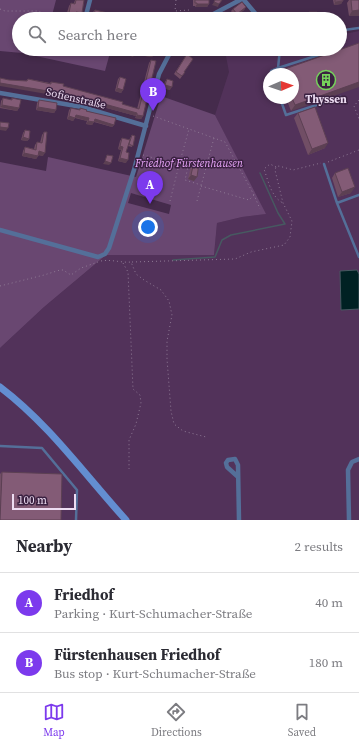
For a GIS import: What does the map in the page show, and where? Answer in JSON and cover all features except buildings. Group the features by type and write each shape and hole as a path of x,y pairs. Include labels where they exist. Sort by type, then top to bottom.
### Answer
{"main road":[{"path":"0,387 61,445 126,520"}],"street":[{"path":"87,12 90,0"},
{"path":"217,12 240,0"},
{"path":"244,0 254,12"},
{"path":"0,230 98,257 105,254 138,154 159,74 168,56"},
{"name":"Sofienstraße","path":"0,93 82,107 146,126"},
{"path":"349,520 348,470 352,462 359,459"},
{"path":"238,476 227,467 226,463 228,460 238,460 239,520"}],"lane":[{"path":"347,29 359,28"},
{"path":"279,56 278,68 316,56"},
{"path":"282,104 286,115 341,97"},
{"path":"324,164 337,203 359,256"},
{"path":"337,203 359,195"},
{"path":"0,446 42,448 77,490 76,520"}],"path":[{"path":"176,0 175,11 189,10 190,12"},
{"path":"0,9 5,11 40,12"},
{"path":"359,100 354,106 359,119"},
{"path":"149,115 225,142 260,209"},
{"path":"170,201 189,128"},
{"path":"197,201 215,138"},
{"path":"283,203 280,202 273,194 264,169 270,164 276,167 279,166 293,170 319,162 324,164 359,150"},
{"path":"138,154 188,167 185,180 249,200 254,195"},
{"path":"0,286 60,270 63,270 71,275 81,268 96,262 107,260 123,263 235,259 252,252 284,245 290,237 292,221 283,203 275,170 276,167"},
{"path":"131,262 136,274 161,290 169,301 172,315 167,341 167,359 170,411 174,424 183,431 206,437"},
{"path":"123,263 128,272 133,389 140,394 141,403 136,424 129,440 128,468"}],"shaded area":[{"path":"359,31 359,520 0,520 0,348 44,307 106,255 214,255 217,223 242,217 265,214 215,115 229,72 226,56 347,56 347,34"},
{"path":"357,270 359,274 359,309 341,310 340,271"}],"green space":[{"path":"0,0 56,0 53,12 12,12 12,52 0,51"},
{"path":"36,56 109,56 105,71"},
{"name":"Friedhof Fürstenhausen","path":"161,96 215,115 266,214 242,217 217,223 214,255 106,255 44,307 0,348 0,162 46,171 48,157 136,177","holes":["131,193 171,205 169,214 128,203"]}],"waterway":[{"path":"173,260 215,257 222,240 231,235 285,224 278,213 260,173"}],"place":[{"name":"Thyssen","path":"326,80"},
{"name":"Fürstenhausen Friedhof","path":"153,111"},
{"name":"Friedhof","path":"150,204"}]}
